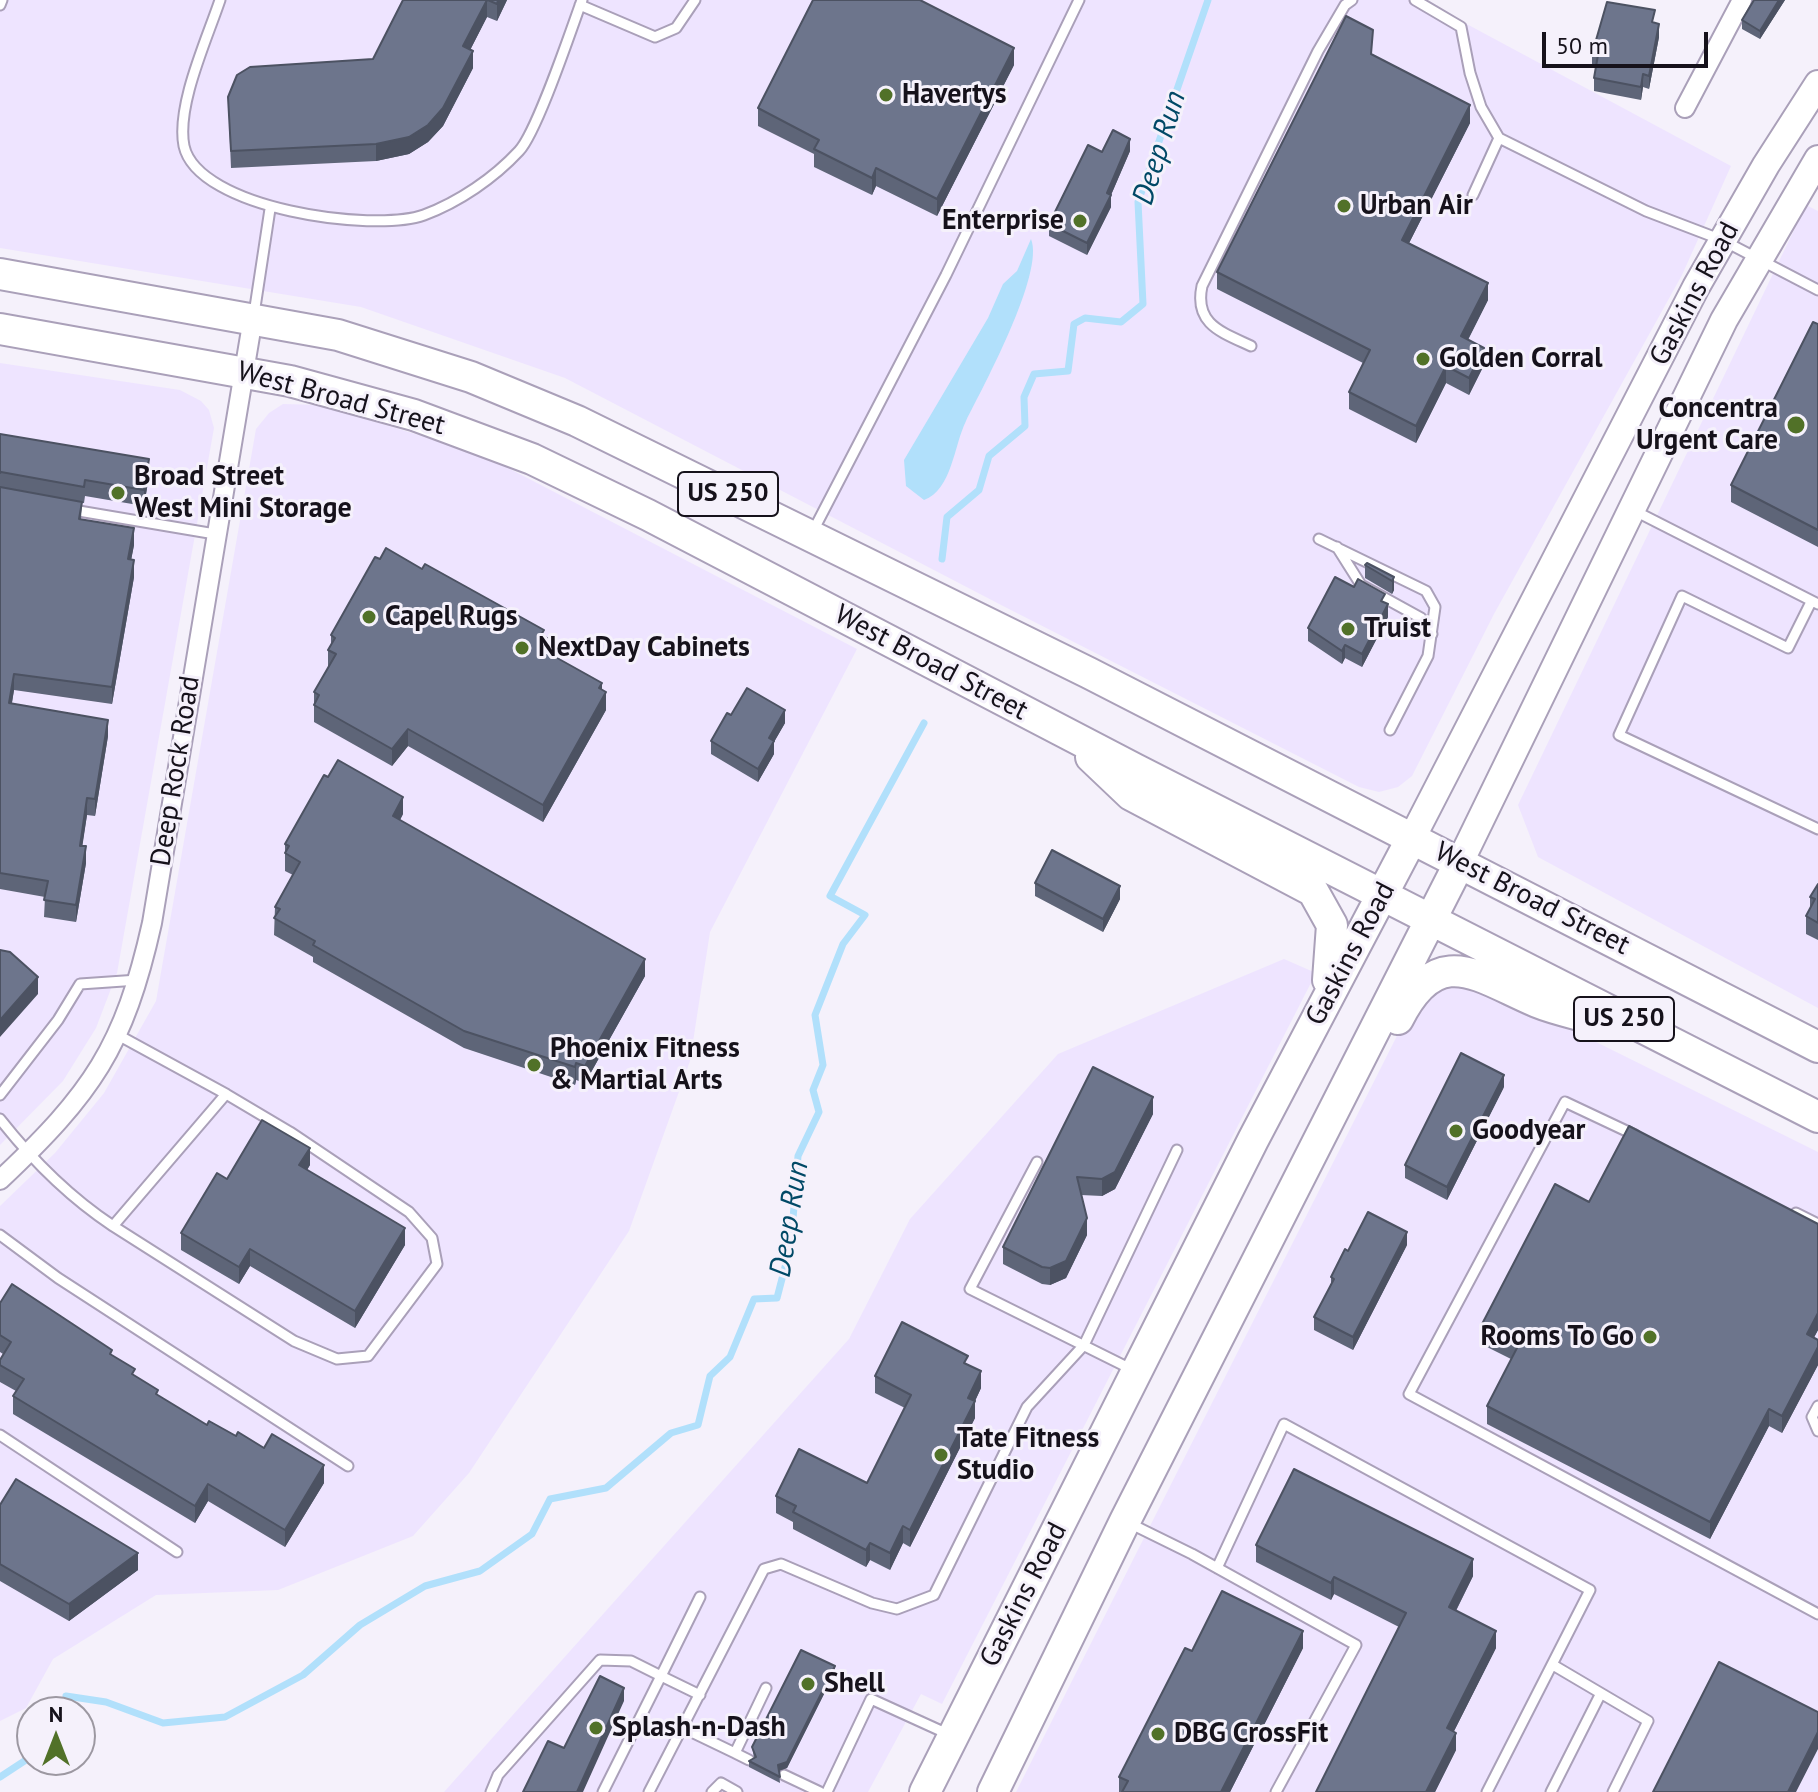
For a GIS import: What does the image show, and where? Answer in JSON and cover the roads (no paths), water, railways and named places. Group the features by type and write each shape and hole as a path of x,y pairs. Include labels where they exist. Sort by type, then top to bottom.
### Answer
{"main road":[{"name":"Gaskins Road","path":"925,1792 1325,1002 1722,240 1818,84"},
{"name":"Gaskins Road","path":"993,1792 1125,1521 1460,862 1630,509 1757,259 1818,159"},
{"name":"West Broad Street","path":"0,274 338,335 471,377 613,437 1460,862 1818,1047"},
{"name":"West Broad Street","path":"0,329 244,371 414,415 545,465 1818,1117"},
{"path":"1066,733 1131,795 1313,891 1326,910 1334,939 1325,1002"},
{"path":"1309,1157 1347,1117 1411,995 1440,974 1479,974 1539,1003 1664,1039"}],"street":[{"path":"1685,108 1742,0"},
{"name":"Deep Rock Road","path":"0,1180 84,1093 118,1035 138,980 152,923 253,318"}],"lane":[{"path":"220,0 186,104 184,143 197,172 213,183 270,209 389,222 422,216 459,199 522,149 581,3 655,37 676,28 695,0"},
{"path":"811,536 946,275 1079,0"},
{"path":"1251,346 1211,327 1203,318 1202,286 1318,51 1345,5 1352,0"},
{"path":"1415,0 1461,27 1474,84 1499,138 1646,211 1722,240 1818,290"},
{"path":"1473,195 1499,138"},
{"path":"253,318 270,209"},
{"path":"62,508 215,534"},
{"path":"1630,509 1814,603 1788,648 1682,596 1619,735 1818,829"},
{"path":"1319,539 1426,591 1435,607 1428,656 1390,730"},
{"path":"1336,547 1361,585 1421,618 1432,634"},
{"path":"0,1095 58,1020 80,984 138,980"},
{"path":"0,1119 27,1154 77,1201 113,1226 294,1341 337,1359 368,1356 437,1264 432,1238 409,1212 290,1132 118,1035"},
{"path":"113,1226 226,1094"},
{"path":"1649,1142 1565,1102 1409,1394 1818,1614"},
{"path":"649,1792 764,1569 781,1564 872,1603 897,1609 934,1595 1027,1407 1084,1345 1177,1150"},
{"path":"1037,1162 970,1289 1136,1371"},
{"path":"1790,1210 1818,1224"},
{"path":"0,1235 58,1278 348,1466"},
{"path":"1818,1406 1812,1417 1818,1431"},
{"path":"1217,1568 1284,1424 1590,1590 1487,1792"},
{"path":"0,1435 177,1552"},
{"path":"1125,1521 1356,1645 1276,1792"},
{"path":"603,1792 700,1597"},
{"path":"491,1792 498,1775 600,1660 631,1661 700,1695"},
{"path":"1553,1665 1648,1721 1613,1792"},
{"path":"735,1753 766,1688"},
{"path":"1551,1792 1600,1695"},
{"path":"827,1792 871,1699 953,1737"},
{"path":"683,1728 749,1760"},
{"path":"784,1775 820,1792"},
{"path":"712,1792 721,1783 737,1792"}],"water":[{"path":"1031,239 1033,255 1029,277 1010,330 966,421 941,487 924,500 906,486 904,460 988,318 1003,284 1017,271"}],"waterway":[{"name":"Deep Run","path":"942,559 947,517 979,490 989,456 1025,426 1024,397 1034,374 1068,371 1074,324 1085,318 1121,322 1143,304 1138,202 1208,0"},
{"name":"Deep Run","path":"96,1700 163,1723 225,1717 303,1675 360,1625 425,1586 480,1571 532,1534 550,1499 606,1488 671,1433 698,1425 710,1376 730,1357 754,1299 777,1298 791,1244 798,1156 819,1112 813,1090 823,1065 815,1015 843,944 865,915 830,896 924,723"},
{"name":"Deep Run","path":"0,1777 16,1766"}],"place":[{"name":"Havertys","path":"886,95"},
{"name":"Urban Air","path":"1344,206"},
{"name":"Enterprise","path":"1080,221"},
{"name":"Golden Corral","path":"1423,359"},
{"name":"Concentra Urgent Care","path":"1796,425"},
{"name":"Broad Street West Mini Storage","path":"118,493"},
{"name":"Capel Rugs","path":"369,617"},
{"name":"Truist","path":"1348,629"},
{"name":"NextDay Cabinets","path":"522,648"},
{"name":"Phoenix Fitness & Martial Arts","path":"534,1065"},
{"name":"Goodyear","path":"1456,1131"},
{"name":"Rooms To Go","path":"1650,1337"},
{"name":"Tate Fitness Studio","path":"941,1455"},
{"name":"Shell","path":"808,1684"},
{"name":"Splash-n-Dash","path":"596,1728"},
{"name":"DBG CrossFit","path":"1158,1734"}]}
